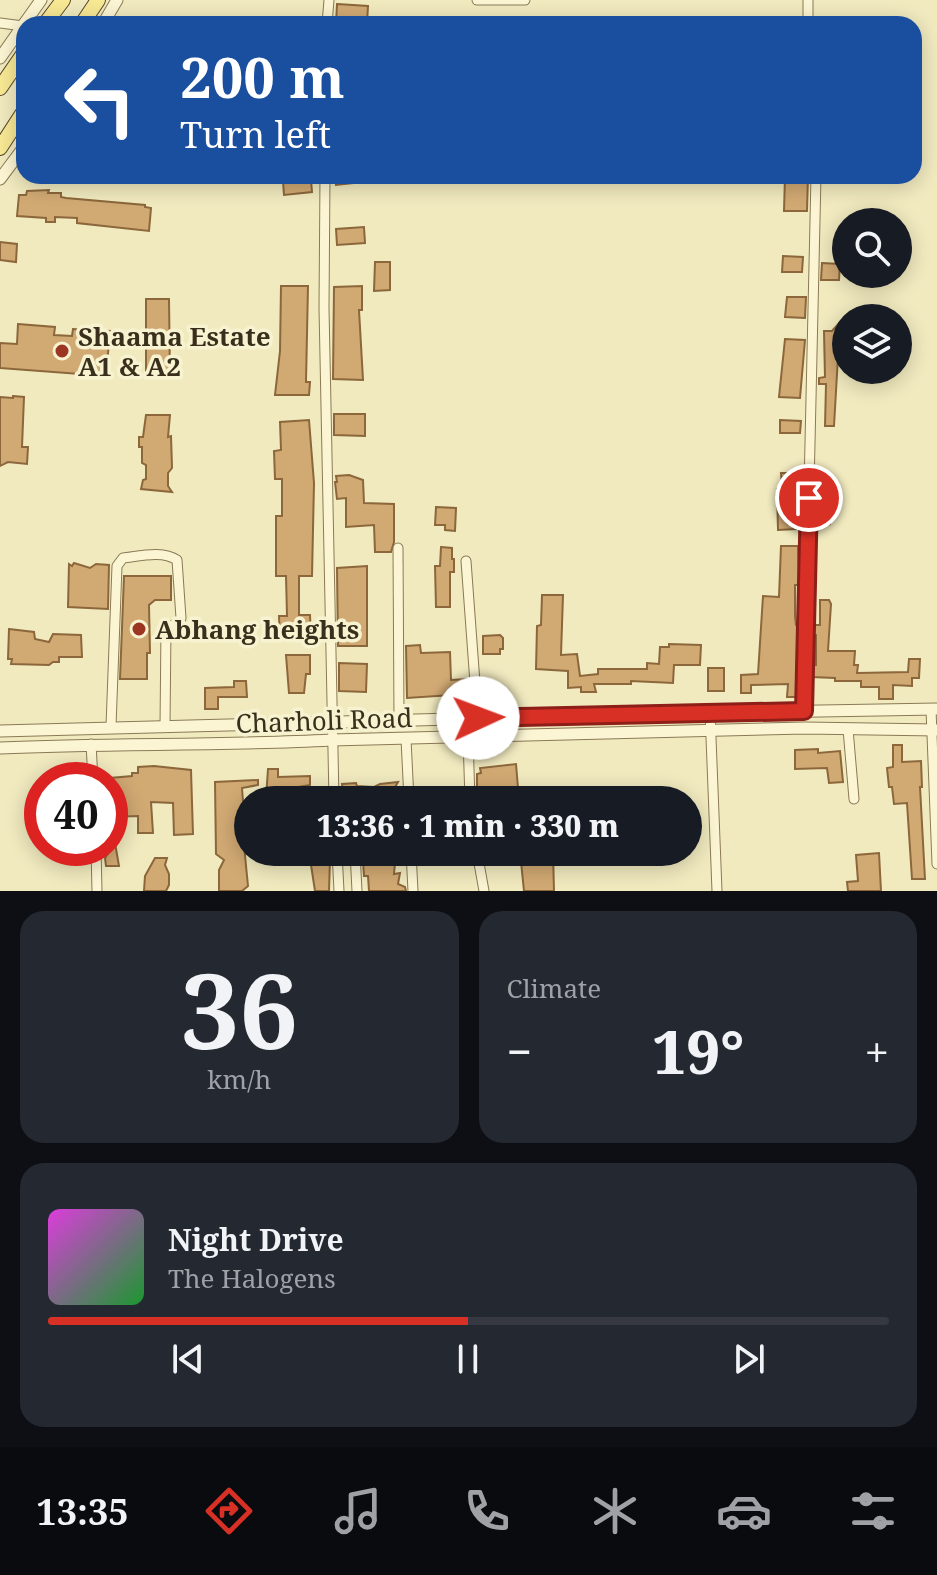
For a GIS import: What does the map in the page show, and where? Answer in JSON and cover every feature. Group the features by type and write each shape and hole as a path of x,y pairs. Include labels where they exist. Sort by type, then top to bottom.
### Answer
{"main road":[{"path":"0,88 16,65"},
{"path":"0,148 16,136"}],"street":[{"path":"477,0 525,0"},
{"path":"0,58 16,36"},
{"path":"0,179 16,158"},
{"path":"325,184 324,308 333,786"},
{"path":"804,711 816,184"},
{"path":"398,548 399,720"},
{"path":"111,726 117,566 123,558 170,555 177,560 181,618 180,622 166,628 165,726"},
{"path":"466,561 478,718 471,786"},
{"path":"934,709 937,864"},
{"name":"Charholi Road","path":"0,731 934,709"},
{"path":"710,712 717,891"},
{"path":"848,729 854,799"},
{"path":"29,730 29,747"},
{"name":"Charholi Road","path":"0,748 91,744 257,744 709,730 934,730"},
{"path":"406,739 408,786"},
{"path":"91,744 92,762"},
{"path":"96,866 97,891"},
{"path":"338,866 339,891"},
{"path":"356,866 357,891"},
{"path":"412,866 413,891"},
{"path":"480,866 484,891"}],"building":[{"path":"337,4 368,6 367,16 336,16"},
{"path":"283,184 311,184 312,192 284,195"},
{"path":"785,184 808,184 807,211 784,211"},
{"path":"49,190 48,193 61,193 61,197 66,198 145,205 151,208 149,231 77,223 77,218 55,217 55,222 46,222 46,218 17,216 19,195 26,195 27,191"},
{"path":"364,227 365,243 337,245 336,229"},
{"path":"0,242 17,244 16,262 0,260"},
{"path":"783,256 803,257 802,272 782,272"},
{"path":"375,262 390,262 390,290 374,291"},
{"path":"822,263 832,264 832,280 821,280"},
{"path":"281,286 308,286 306,382 310,382 309,395 275,395 280,351"},
{"path":"362,286 362,310 359,310 363,380 333,379 334,287"},
{"path":"787,297 806,297 805,318 785,317"},
{"path":"146,299 169,299 170,376 146,377"},
{"name":"Shaama Estate A1 & A2","path":"18,324 55,327 54,335 72,336 73,329 110,331 106,376 0,368 0,343 17,344"},
{"path":"824,331 832,331 832,384 836,384 834,426 825,426 826,384 819,384 819,378 825,377"},
{"path":"785,339 805,340 800,398 779,397"},
{"path":"0,397 24,397 22,447 28,447 27,464 8,462 0,466"},
{"path":"334,414 365,414 365,436 334,435"},
{"path":"146,415 170,415 168,437 171,436 172,468 168,473 168,486 172,492 141,489 146,479 146,465 142,463 139,437 143,437"},
{"path":"309,420 314,483 312,576 299,576 299,615 310,615 311,638 280,639 279,616 287,616 286,576 276,576 276,516 282,516 282,479 275,479 274,451 281,450 280,422"},
{"path":"780,420 801,421 800,433 780,433"},
{"path":"781,473 796,473 796,529 778,530 777,489 782,489"},
{"path":"349,475 363,480 364,503 394,504 391,552 375,552 374,525 346,527 346,498 337,499 335,482 336,476"},
{"path":"818,500 828,501 831,506 828,525 819,526"},
{"path":"436,507 456,508 455,531 445,530 445,525 435,525"},
{"path":"781,546 798,546 799,585 795,585 797,697 787,697 788,684 751,685 751,693 741,693 741,675 758,674 763,596 779,597"},
{"path":"441,547 452,548 454,559 454,572 450,572 450,607 436,607 435,566 440,566"},
{"path":"74,563 90,568 96,564 109,565 108,609 68,607 69,564 72,566"},
{"path":"367,566 367,646 338,646 337,568"},
{"name":"Abhang heights","path":"124,576 171,576 171,600 155,600 149,605 147,679 120,679"},
{"path":"542,595 563,595 561,655 577,654 580,676 598,674 598,669 647,669 647,663 659,664 660,647 669,647 669,644 701,645 700,665 674,665 673,683 631,681 631,684 594,684 596,692 581,692 581,687 568,688 568,671 536,669 537,626 541,625"},
{"path":"820,600 829,600 831,604 828,651 855,651 857,673 908,672 909,659 920,659 919,678 912,678 912,686 893,685 893,699 879,699 879,687 861,687 861,681 812,677 813,665 816,665 813,625 820,625"},
{"path":"9,629 34,632 35,639 49,642 53,634 81,635 82,657 59,657 59,662 49,665 11,664 12,659 8,659"},
{"path":"500,635 503,649 500,649 500,654 483,654 483,636"},
{"path":"420,645 421,653 450,652 451,680 467,679 467,694 407,698 406,646"},
{"path":"286,655 310,655 310,674 306,674 304,693 289,693"},
{"path":"339,663 367,664 366,692 339,691"},
{"path":"708,668 724,668 724,691 708,691"},
{"path":"234,681 246,681 247,697 218,697 218,709 205,709 205,688 234,687"},
{"path":"893,745 902,745 902,762 921,761 925,879 912,879 907,803 894,804 892,787 889,787 887,768 893,767"},
{"path":"818,749 818,753 840,751 843,782 829,783 827,768 795,769 795,750"},
{"path":"516,764 518,786 477,786 480,768"},
{"path":"138,767 191,770 193,834 174,835 173,803 151,802 153,833 138,833 138,816 128,816 128,776 138,773"},
{"path":"268,769 278,769 278,777 310,776 310,785 267,786"},
{"path":"258,780 258,785 234,786 234,866 246,866 248,886 242,891 219,891 219,870 224,860 216,854 215,782"},
{"path":"398,782 396,786 376,786"},
{"path":"879,853 881,891 848,891 847,882 858,881 856,855"},
{"path":"155,858 167,858 165,865 169,885 166,891 144,891 145,876"},
{"path":"311,866 330,866 329,891 315,891"},
{"path":"363,866 395,866 394,874 400,873 398,884 406,891 369,891 368,876 364,876"},
{"path":"521,866 553,866 554,891 524,891"}],"place":[{"name":"Shaama Estate A1 & A2","path":"62,351"},
{"name":"Abhang heights","path":"139,629"}],"route":[{"path":"478,718 804,711 809,498"}]}
